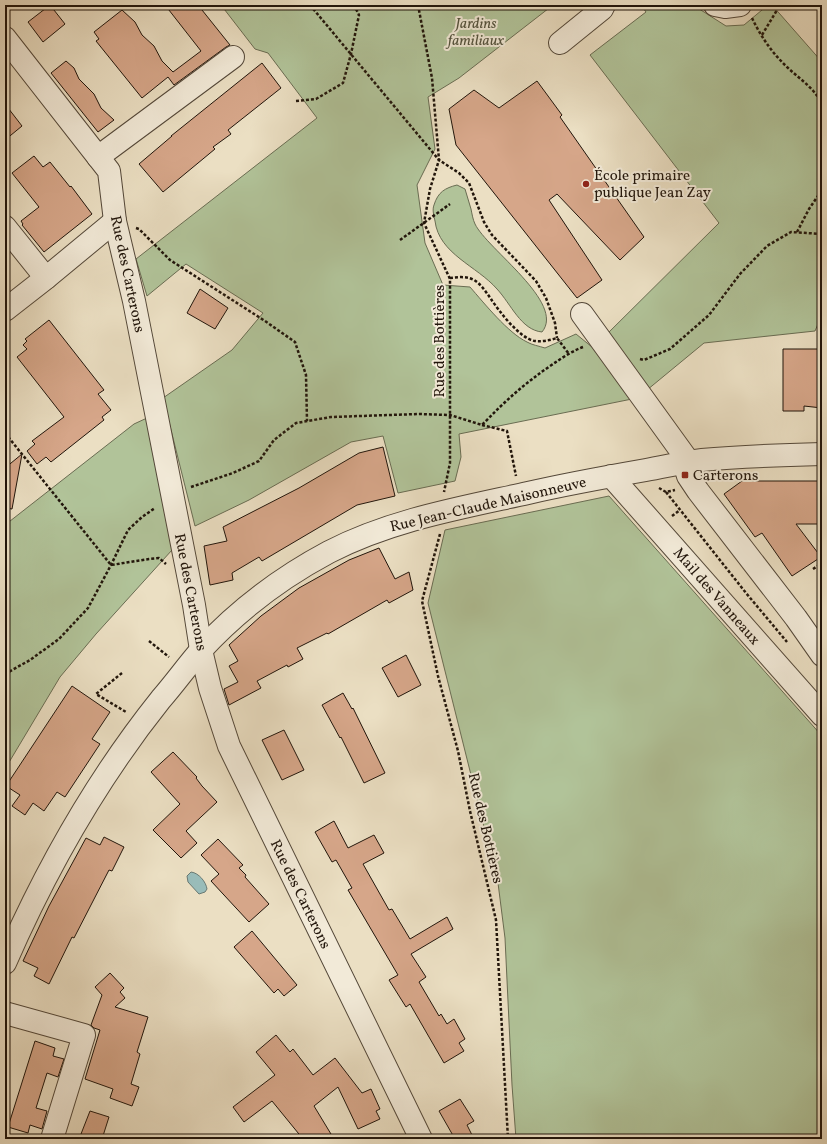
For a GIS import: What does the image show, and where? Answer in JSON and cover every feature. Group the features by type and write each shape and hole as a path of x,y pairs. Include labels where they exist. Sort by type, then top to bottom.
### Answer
{"street":[{"path":"560,43 602,9 604,5"},
{"path":"715,5 746,10"},
{"name":"Rue des Carterons","path":"5,38 109,171 116,221 134,301 201,650 210,688 229,746 421,1139"},
{"path":"98,157 233,57"},
{"path":"5,310 116,221"},
{"path":"5,227 46,278"},
{"path":"582,314 600,341 670,435 686,463 688,476 698,492 796,618 822,655"},
{"name":"Rue Jean-Claude Maisonneuve","path":"5,963 25,917 65,840 105,774 136,730 201,650 242,611 279,582 329,552 379,529 439,513 577,482 700,460 822,454"},
{"name":"Mail des Vanneaux","path":"611,476 822,715"},
{"path":"5,1012 84,1035 52,1139"}],"path":[{"path":"310,5 439,160 459,173 469,183 484,222 492,234 536,281 546,298 555,323 557,338 569,354"},
{"path":"296,101 316,100 343,83 351,54 358,15 354,5"},
{"path":"418,5 432,78 439,160 430,188 424,223"},
{"path":"762,35 780,5"},
{"path":"746,10 769,48 787,68 804,82 822,104"},
{"path":"797,232 822,190"},
{"path":"400,240 450,204"},
{"path":"116,221 140,229 170,260 295,342 306,375 307,421"},
{"name":"Rue des Bottières","path":"424,223 450,278 450,463 444,493"},
{"path":"637,359 644,360 670,348 709,315 740,274 766,246 791,232 822,234"},
{"path":"450,278 463,277 474,280 482,287 503,315 526,337 534,341 548,341 557,338"},
{"path":"482,425 507,399 526,383 569,354 600,341"},
{"path":"5,674 30,660 59,639 88,608 128,530 142,517 172,497 195,485 233,473 259,461 274,440 296,423 331,417 419,414 450,415 506,431 516,477"},
{"path":"5,433 111,565"},
{"path":"666,492 791,647"},
{"name":"Rue des Bottières","path":"442,527 422,602 438,676 458,751 470,811 496,920 508,1139"},
{"path":"692,567 731,535"},
{"path":"111,565 149,558 159,558 170,570"},
{"path":"813,569 822,563"},
{"path":"746,593 764,578"},
{"path":"779,633 796,618"},
{"path":"149,641 169,657"},
{"path":"122,673 96,694 126,712"}],"green space":[{"name":"Jardins familiaux","path":"221,5 553,5 459,78 428,97 435,149 417,185 425,243 443,285 470,287 504,325 520,338 531,344 545,348 576,334 603,356 632,399 459,434 461,457 455,481 398,493 383,436 351,442 249,500 195,526 163,398 232,350 263,313 186,264 147,296 136,259 317,118 268,53 255,49"},
{"path":"641,5 693,5 726,26 744,25 768,5 772,5 822,62 822,324 818,324 815,331 704,343 647,390 604,337 719,223 590,55 646,12"},
{"path":"457,185 465,189 474,222 482,235 522,276 535,292 543,306 547,320 542,332 528,327 489,281 451,251 438,232 433,207 442,191"},
{"path":"147,418 172,550 96,634 60,677 5,769 5,525 134,424"},
{"path":"609,496 822,736 822,1139 516,1139 505,938 498,883 428,603 445,530"}],"water":[{"path":"191,872 197,874 204,881 207,889 205,892 199,894 188,882 187,876"}],"building":[{"path":"50,5 65,24 43,42 28,22"},
{"path":"165,5 198,5 230,45 174,85 168,77 142,98 96,41 99,39 94,32 122,10 135,22 142,35 154,46 162,61 173,72 201,51"},
{"path":"66,61 74,68 79,79 94,94 101,108 114,120 98,132 51,73"},
{"path":"262,63 281,88 228,130 231,134 213,147 215,149 163,192 139,164 171,136"},
{"path":"537,81 562,115 560,117 644,237 620,260 557,194 549,200 602,280 577,298 456,145 449,109 474,90 499,108"},
{"path":"5,104 22,126 5,140"},
{"path":"34,156 43,167 50,162 70,187 71,186 92,214 44,252 22,225 23,224 21,221 39,207 12,173"},
{"path":"200,289 228,308 215,329 187,313"},
{"path":"49,320 104,390 98,394 111,410 102,417 104,420 51,462 46,457 37,464 27,451 35,444 32,441 64,417 17,357 27,349 23,345 27,341 25,339"},
{"path":"783,349 822,349 822,408 804,406 804,411 783,411"},
{"path":"383,447 395,496 357,505 262,561 259,557 232,573 233,580 210,585 204,546 227,541 223,527 299,488 359,453"},
{"path":"22,454 12,509 5,508 5,468"},
{"path":"742,481 822,481 822,524 796,524 821,557 792,576 762,533 755,537 724,494"},
{"path":"379,548 395,579 409,572 413,590 389,603 387,600 328,634 327,633 297,648 303,659 288,667 287,665 257,681 261,688 229,705 224,689 238,682 229,666 238,661 229,645 261,616 299,588 349,560"},
{"path":"406,655 421,685 398,697 382,668"},
{"path":"72,686 110,712 92,739 100,744 65,797 57,792 44,811 33,803 25,815 12,806 20,795 6,786"},
{"path":"343,693 352,709 353,708 385,773 364,783 341,737 340,738 322,705"},
{"path":"284,730 304,770 282,780 262,740"},
{"path":"173,752 197,777 196,778 202,786 217,802 186,831 197,843 181,858 153,830 180,804 151,772"},
{"path":"334,821 348,848 374,835 384,853 363,864 389,910 392,909 410,939 447,917 453,929 411,954 426,977 419,982 439,1016 441,1014 447,1024 454,1019 465,1039 459,1043 464,1051 444,1063 410,1004 406,1007 389,980 398,975 348,890 352,888 336,860 332,862 315,832"},
{"path":"104,837 124,847 112,871 109,870 74,938 72,937 49,984 34,976 38,968 23,961 49,906 86,838 100,845"},
{"path":"218,839 243,865 239,868 246,875 245,877 269,904 249,922 211,881 219,874 201,855"},
{"path":"252,931 297,985 284,996 278,989 274,993 234,947"},
{"path":"110,973 124,988 120,992 125,998 115,1007 148,1017 137,1052 140,1054 131,1084 139,1087 132,1106 110,1098 113,1089 85,1079 100,1030 91,1025 102,995 95,987"},
{"path":"276,1035 290,1052 293,1049 313,1075 335,1058 362,1093 371,1089 380,1109 376,1111 380,1119 358,1129 338,1087 314,1106 334,1139 303,1139 272,1101 244,1122 233,1107 275,1075 256,1052"},
{"path":"35,1041 55,1048 53,1056 64,1059 58,1077 47,1073 36,1108 47,1111 42,1129 30,1125 28,1133 8,1127"},
{"path":"460,1099 474,1121 467,1125 474,1139 455,1139 439,1111"},
{"path":"90,1111 109,1117 102,1139 96,1139 81,1134"}],"place":[{"name":"École primaire publique Jean Zay","path":"586,184"},
{"name":"Carterons","path":"685,475"}]}
